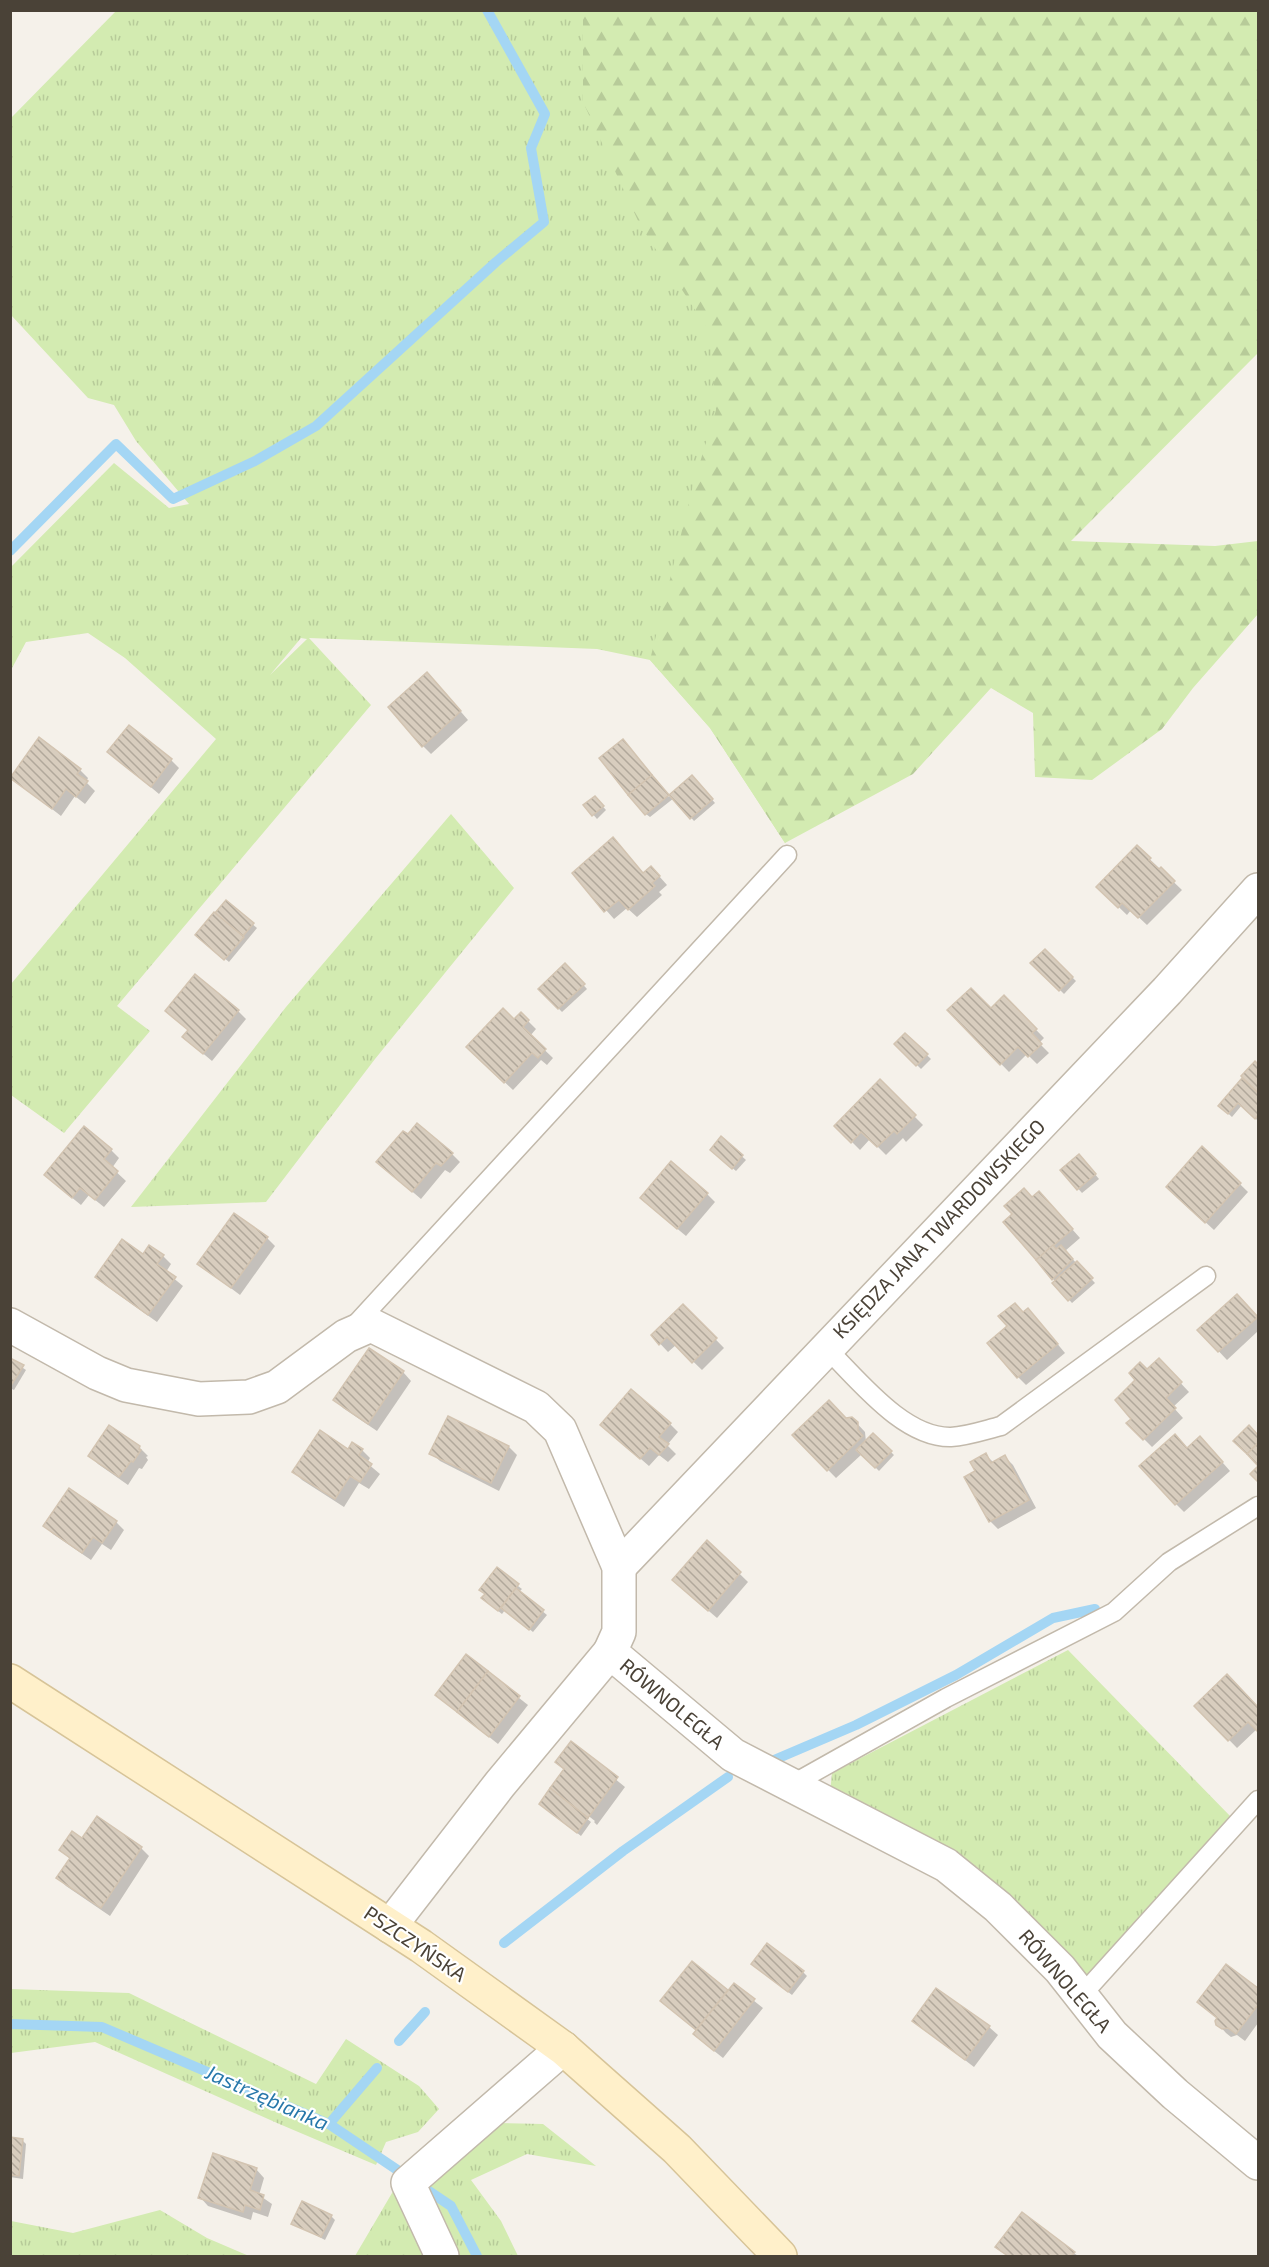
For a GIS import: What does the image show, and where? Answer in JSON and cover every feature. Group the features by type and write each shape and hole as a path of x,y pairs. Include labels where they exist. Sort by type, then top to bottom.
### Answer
{"street":[{"name":"KSIĘDZA JANA TWARDOWSKIEGO","path":"620,1567 1167,992 1258,891"},
{"name":"RÓWNOLEGŁA","path":"10,1325 97,1373 126,1385 199,1399 249,1397 277,1387 346,1336 371,1325 536,1407 560,1431 620,1567 619,1632 610,1652 733,1755 946,1865 998,1907 1060,1969 1120,2042 1175,2094 1258,2163"},
{"path":"390,1926 500,1784 610,1652"},
{"name":"PSZCZYŃSKA","path":"10,1681 390,1926 563,2048 677,2149 780,2256"},
{"path":"442,2256 419,2173 563,2048"}],"lane":[{"path":"346,1336 787,855"},
{"path":"826,1348 896,1417 919,1431 950,1437 972,1433 1001,1425 1206,1275"},
{"path":"791,1785 946,1698 1114,1612 1169,1562 1258,1506"},
{"path":"1081,1996 1258,1800"}],"green space":[{"path":"116,11 1258,11 1258,342 785,843 710,728 650,660 597,649 309,638 371,705 117,1006 150,1031 64,1133 11,1095 11,984 216,739 125,658 88,633 26,642 11,670 11,567 114,463 169,508 189,504 136,441 114,405 88,398 11,315 11,118","holes":["301,638 307,639 270,675"]},
{"path":"588,11 1258,11 1258,353 1071,541 1215,546 1258,541 1258,614 1193,688 1162,729 1092,780 1035,777 1033,713 991,688 913,774 785,843 710,728 650,660 694,482 716,410 710,333 640,225 583,102 583,15"},
{"path":"451,814 514,888 375,1059 266,1202 131,1207 286,1007"},
{"path":"1068,1650 1232,1818 1090,1986 1064,1955 977,1867 830,1793 832,1773"},
{"path":"11,1989 129,1993 316,2084 346,2039 419,2086 439,2109 418,2132 386,2142 376,2165 95,2042 11,2053"},
{"path":"496,2123 543,2124 596,2166 527,2154 471,2180 501,2221 518,2256 355,2256 402,2176"},
{"path":"160,2210 207,2238 249,2256 11,2256 11,2221 73,2233"}],"building":[{"path":"427,672 461,711 422,747 388,707"},
{"path":"129,725 172,759 151,787 107,752"},
{"path":"39,737 81,769 77,774 88,781 76,797 66,789 52,809 10,778"},
{"path":"623,739 652,775 628,795 599,758"},
{"path":"652,775 669,795 645,815 628,795"},
{"path":"692,775 713,799 690,819 669,795"},
{"path":"595,796 604,806 592,816 583,805"},
{"path":"613,837 643,873 651,866 660,876 652,883 655,886 628,910 619,900 604,912 572,873"},
{"path":"1137,845 1151,858 1149,860 1159,869 1161,867 1175,881 1138,918 1122,903 1118,908 1096,887"},
{"path":"226,900 254,923 243,936 215,913"},
{"path":"214,912 244,937 224,960 195,935"},
{"path":"1045,949 1073,977 1059,991 1030,963"},
{"path":"565,963 585,984 558,1009 538,989"},
{"path":"195,974 239,1010 203,1054 182,1037 188,1030 165,1011"},
{"path":"971,988 991,1008 1004,995 1037,1029 1032,1033 1042,1044 1028,1057 1018,1047 1000,1065 947,1010"},
{"path":"503,1008 514,1019 521,1012 529,1020 523,1027 546,1049 538,1058 532,1053 504,1083 466,1047"},
{"path":"905,1033 928,1054 916,1066 894,1044"},
{"path":"1255,1061 1258,1064 1258,1093 1241,1076"},
{"path":"1242,1078 1258,1093 1258,1115 1255,1119 1238,1103 1228,1114 1218,1106"},
{"path":"880,1079 916,1115 897,1134 894,1131 877,1147 861,1132 851,1143 834,1126"},
{"path":"417,1123 453,1153 441,1166 436,1163 412,1192 376,1162 403,1131 408,1134"},
{"path":"84,1126 112,1149 104,1159 118,1171 95,1200 80,1188 72,1198 44,1175"},
{"path":"721,1136 743,1155 732,1169 710,1150"},
{"path":"1202,1146 1241,1183 1205,1223 1166,1187"},
{"path":"1079,1154 1096,1174 1077,1190 1060,1170"},
{"path":"671,1161 708,1193 677,1229 640,1198"},
{"path":"1024,1188 1032,1197 1039,1191 1073,1229 1036,1260 1003,1222 1012,1214 1004,1206"},
{"path":"234,1213 268,1237 231,1288 197,1264"},
{"path":"122,1239 143,1254 149,1245 164,1255 157,1264 176,1277 148,1315 95,1277"},
{"path":"1053,1245 1056,1249 1061,1245 1073,1259 1052,1280 1036,1260"},
{"path":"1077,1261 1093,1278 1068,1301 1052,1283"},
{"path":"1237,1294 1258,1317 1218,1352 1197,1330"},
{"path":"1015,1303 1023,1312 1028,1308 1058,1344 1017,1378 987,1343 1007,1326 998,1316"},
{"path":"683,1304 717,1338 692,1363 667,1337 659,1345 651,1335"},
{"path":"369,1348 404,1371 368,1424 333,1400"},
{"path":"10,1358 24,1365 10,1387"},
{"path":"1159,1358 1182,1382 1166,1398 1176,1408 1143,1440 1126,1423 1131,1419 1115,1400 1135,1380 1129,1373 1140,1362 1147,1369"},
{"path":"631,1389 671,1423 659,1437 669,1444 659,1455 650,1448 640,1459 600,1425"},
{"path":"829,1400 846,1418 852,1417 858,1422 858,1430 863,1436 827,1471 792,1435"},
{"path":"448,1416 509,1446 491,1483 429,1454"},
{"path":"109,1425 140,1446 141,1450 119,1477 88,1456"},
{"path":"1249,1425 1258,1435 1258,1443 1247,1454 1233,1441"},
{"path":"320,1430 348,1449 352,1442 363,1449 359,1455 372,1464 360,1482 350,1476 335,1499 292,1472"},
{"path":"873,1433 892,1451 875,1468 856,1450"},
{"path":"1175,1434 1187,1448 1200,1436 1223,1462 1175,1505 1139,1466"},
{"path":"1258,1443 1258,1466 1247,1454"},
{"path":"986,1453 991,1463 1005,1455 1029,1500 989,1522 964,1477 975,1471 970,1462"},
{"path":"1258,1466 1258,1482 1250,1474"},
{"path":"69,1488 117,1521 102,1543 93,1537 82,1553 43,1526"},
{"path":"707,1540 741,1572 708,1611 672,1580"},
{"path":"497,1567 519,1584 498,1611 481,1598 485,1594 479,1590"},
{"path":"516,1588 544,1610 529,1630 501,1608"},
{"path":"466,1654 488,1671 457,1712 435,1695"},
{"path":"488,1671 520,1696 489,1737 457,1712"},
{"path":"1227,1674 1258,1707 1258,1732 1248,1722 1228,1741 1194,1706"},
{"path":"571,1741 618,1777 588,1818 550,1788 564,1769 555,1762"},
{"path":"550,1788 588,1818 577,1833 539,1804"},
{"path":"97,1816 142,1847 101,1908 56,1878 70,1858 59,1850 72,1831 82,1838"},
{"path":"767,1943 804,1971 788,1992 751,1964"},
{"path":"692,1961 728,1990 696,2030 660,2001"},
{"path":"1226,1964 1258,1988 1258,2005 1236,2034 1228,2028 1222,2029 1216,2025 1217,2018 1197,2002"},
{"path":"734,1983 755,1999 714,2051 693,2034"},
{"path":"936,1988 990,2026 965,2060 912,2021"},
{"path":"10,2137 23,2139 19,2176 10,2175"},
{"path":"213,2153 257,2168 250,2190 264,2195 260,2210 245,2205 243,2212 198,2198"},
{"path":"302,2201 332,2215 321,2237 291,2224"},
{"path":"1022,2212 1075,2252 1071,2256 1008,2256 995,2247"}],"waterway":[{"path":"10,551 116,444 173,499 255,461 316,426 496,262 544,222 531,148 545,114 487,10"},
{"path":"774,1760 856,1725 956,1675 1053,1618 1095,1609"},
{"path":"504,1943 623,1851 728,1777"},
{"path":"399,2041 425,2012"},
{"name":"Jastrzębianka","path":"10,2024 102,2027 329,2124 451,2206 477,2256"},
{"path":"329,2124 377,2068"}]}
